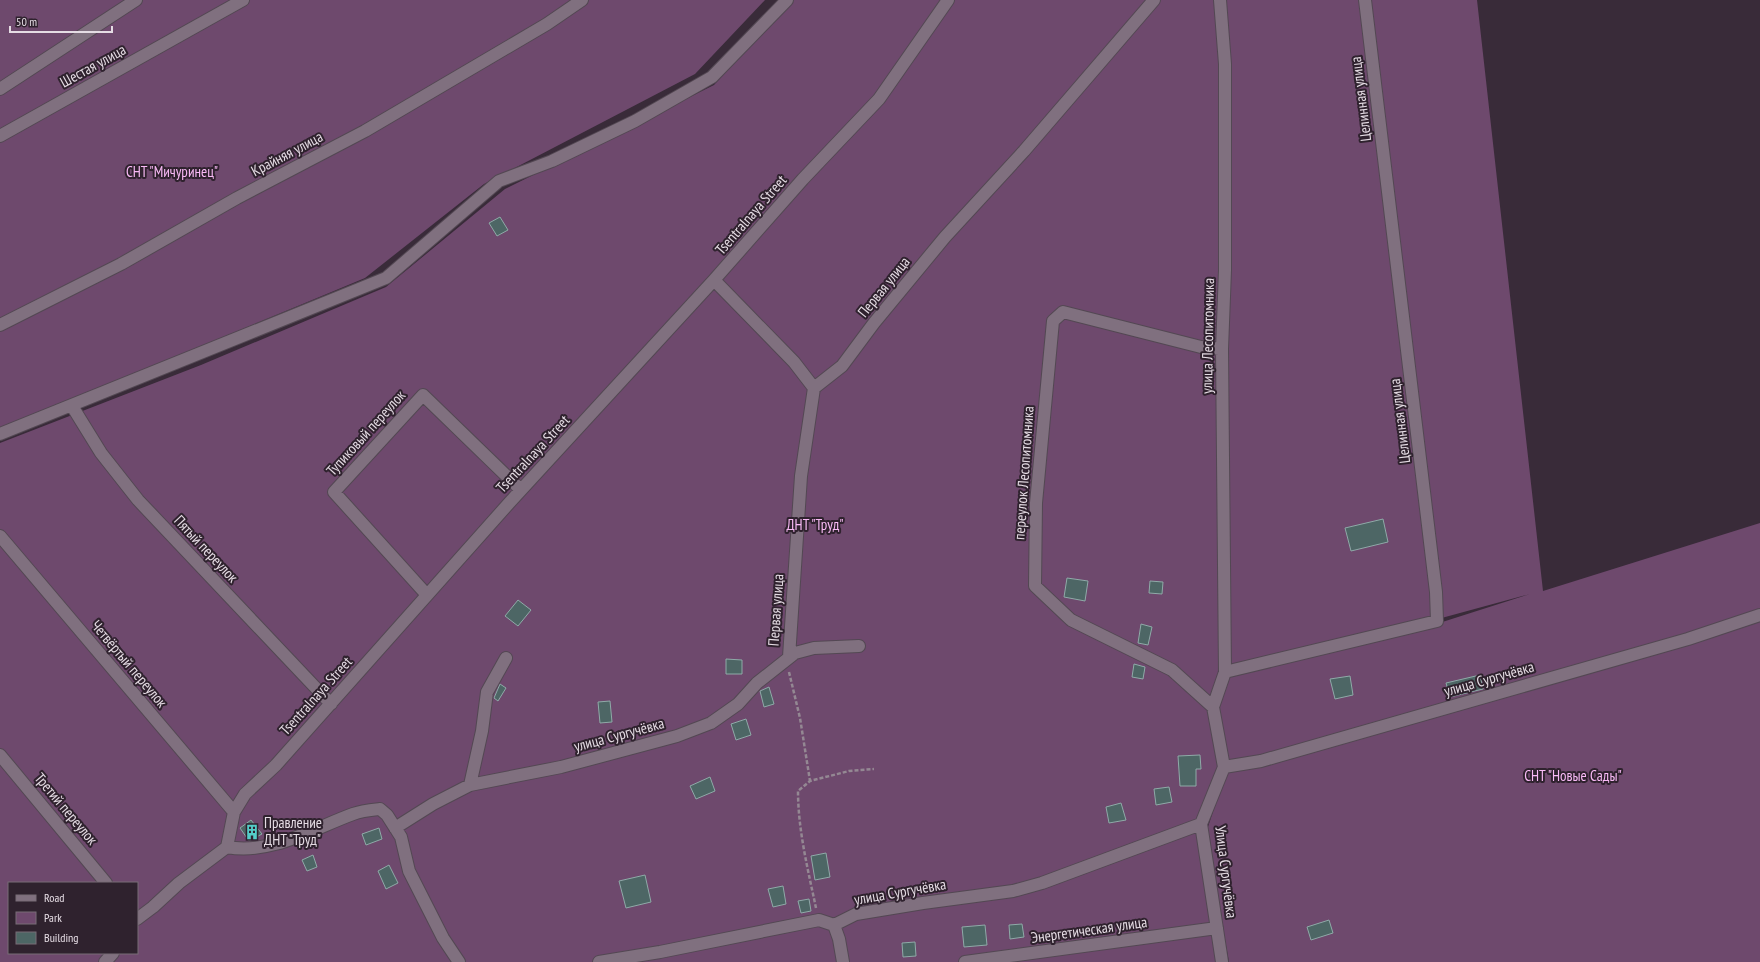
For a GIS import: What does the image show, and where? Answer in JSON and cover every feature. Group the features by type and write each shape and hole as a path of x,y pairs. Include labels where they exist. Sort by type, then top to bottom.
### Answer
{"street":[{"name":"Шестая улица","path":"0,89 136,0"},
{"name":"Шестая улица","path":"0,136 243,0"},
{"name":"Крайняя улица","path":"0,325 121,264 237,198 365,131 547,24 582,0"},
{"path":"0,434 386,278 499,181 552,161 635,121 712,77 787,0"},
{"name":"Tsentralnaya Street","path":"227,847 234,812 245,794 276,765 521,490 714,280 803,179 879,99 948,0"},
{"name":"Первая улица","path":"786,658 801,476 814,388 842,366 874,323 945,237 1024,151 1154,0"},
{"name":"улица Лесопитомника","path":"1220,0 1225,64 1225,270 1222,349 1225,672"},
{"name":"Целинная улица","path":"1225,672 1437,621 1436,584 1365,0"},
{"path":"714,280 794,362 814,388"},
{"name":"переулок Лесопитомника","path":"1213,707 1172,670 1071,620 1035,586 1036,503 1053,321 1062,312 1201,347 1222,349"},
{"name":"Тупиковый переулок","path":"427,595 334,492 422,395 521,490"},
{"name":"Пятый переулок","path":"72,406 101,453 138,500 331,704"},
{"name":"Четвёртый переулок","path":"0,536 234,812"},
{"name":"улица Сургучёвка","path":"1224,768 1261,761 1688,639 1760,615"},
{"name":"улица Сургучёвка","path":"395,828 433,804 470,785 561,767 677,736 711,723 738,704 757,683 794,653 814,648 859,646"},
{"path":"470,785 482,730 487,692 506,658"},
{"path":"1224,768 1213,707 1225,672"},
{"name":"Третий переулок","path":"0,755 105,882"},
{"name":"Улица Сургучёвка","path":"1222,962 1201,824 1224,768"},
{"path":"138,918 153,907 179,883 227,847 242,850 265,847 294,838 354,814 380,808 387,815 401,837 409,871 443,938 459,962"},
{"name":"улица Сургучёвка","path":"834,925 856,914 1020,889 1042,883 1201,824"},
{"path":"599,962 660,952 819,920 834,925 839,939 843,962"},
{"name":"Энергетическая улица","path":"965,962 1081,948 1217,928"},
{"path":"105,962 112,954"}],"path":[{"path":"786,658 800,718 810,781"},
{"path":"819,920 809,874 798,805 798,791 810,781 849,771 874,769"}],"green space":[{"name":"СНТ \"Мичуринец\"","path":"0,0 765,0 695,74 484,184 365,278 0,430"},
{"name":"ДНТ \"Труд\"","path":"792,0 1477,0 1543,591 1760,523 1760,962 1229,962 1206,833 1224,778 1205,833 1221,962 0,962 0,443 201,365 386,287 505,189 714,85","holes":["1530,594 1433,625 1225,677"]}],"building":[{"path":"500,217 508,230 497,236 489,223"},
{"path":"1383,519 1388,542 1351,551 1345,528"},
{"path":"1067,578 1088,581 1085,601 1064,597"},
{"path":"1150,581 1163,582 1162,594 1149,593"},
{"path":"518,600 531,610 518,626 505,616"},
{"path":"1141,624 1152,627 1148,645 1138,643"},
{"path":"726,659 742,660 742,674 726,674"},
{"path":"1134,664 1145,667 1143,679 1132,677"},
{"path":"1480,675 1483,689 1450,697 1446,683"},
{"path":"1350,676 1353,695 1335,699 1330,679"},
{"path":"500,684 506,688 498,701 494,698"},
{"path":"769,687 774,704 764,707 760,691"},
{"path":"610,701 612,722 600,723 598,702"},
{"path":"746,719 751,735 736,740 731,724"},
{"path":"1200,755 1201,769 1196,769 1196,786 1180,786 1178,756"},
{"path":"710,777 715,791 696,799 690,786"},
{"path":"1169,787 1172,802 1156,805 1154,789"},
{"path":"1121,803 1126,820 1109,823 1106,807"},
{"name":"Правление ДНТ \"Труд\"","path":"251,820 262,834 249,841 240,828"},
{"path":"379,828 382,839 366,845 362,834"},
{"path":"826,853 830,877 815,880 811,856"},
{"path":"313,855 317,867 307,871 302,860"},
{"path":"389,865 398,883 386,889 378,871"},
{"path":"645,875 651,902 626,908 619,881"},
{"path":"783,886 786,904 773,907 768,889"},
{"path":"809,899 811,911 801,913 798,901"},
{"path":"1329,920 1333,933 1311,940 1307,927"},
{"path":"1022,924 1024,937 1010,939 1009,925"},
{"path":"985,925 987,945 964,947 962,927"},
{"path":"915,942 916,956 903,957 902,943"}],"place":[{"name":"Правление ДНТ \"Труд\"","path":"252,832"}],"park label":[{"name":"СНТ \"Новые Сады\"","path":"1573,776"}]}
